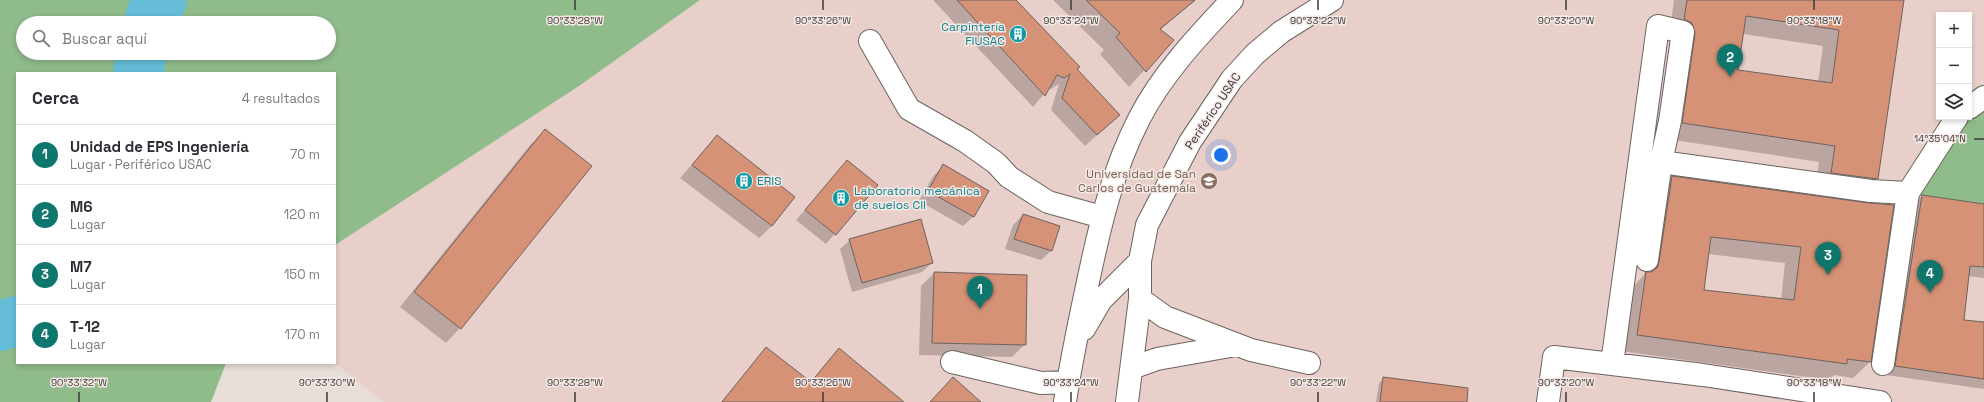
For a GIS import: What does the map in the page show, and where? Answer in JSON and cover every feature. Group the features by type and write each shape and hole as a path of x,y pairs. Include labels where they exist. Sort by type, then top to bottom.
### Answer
{"street":[{"path":"952,362 1041,383 1066,392 1074,346 1102,218 1116,168 1140,118 1169,72 1199,35 1232,0"},
{"name":"Periférico USAC","path":"1127,402 1140,300 1140,261 1147,225 1190,142 1232,79 1255,54 1281,32 1332,0"},
{"path":"1612,364 1658,26 1682,32 1670,121 1661,162 1647,260"},
{"path":"870,41 909,109 965,140 996,162 1009,177 1048,202 1102,218"},
{"path":"1972,106 1984,97"},
{"path":"1883,364 1908,193 1955,120"},
{"path":"1661,162 1871,191 1908,193"},
{"path":"1074,346 1101,300 1140,261"},
{"path":"1140,300 1165,317 1237,345 1251,350 1309,363"},
{"path":"1132,368 1157,359 1237,345"},
{"path":"1548,402 1554,357 1711,376 1880,402"}],"shaded area":[{"name":"Universidad de San Carlos de Guatemala","path":"700,0 1984,0 1984,402 384,402 336,364 336,244 579,86"}],"green space":[{"path":"0,0 700,0 579,86 336,244 336,72 16,72 16,364 226,364 211,402 0,402"},
{"path":"1984,97 1984,204 1908,193 1966,120 1972,120 1972,112"}],"building":[{"name":"Carpintería FIUSAC","path":"957,0 1016,0 1080,67 1077,69 1120,115 1097,135 1062,98 1070,74 1064,78 1057,75 1045,96"},
{"path":"1086,0 1195,0 1160,29 1174,40 1146,72 1116,37 1120,33"},
{"path":"1687,0 1904,0 1878,179 1831,173 1835,146 1682,123 1695,34 1692,23 1684,19","holes":["1746,16 1839,30 1832,83 1738,70"]},
{"path":"545,129 592,166 461,329 414,292"},
{"name":"ERIS","path":"717,135 795,197 772,226 692,165"},
{"name":"Laboratorio mecánica de suelos CII","path":"847,160 878,185 836,235 805,210"},
{"path":"943,164 989,191 974,217 928,191"},
{"path":"1672,176 1869,203 1894,205 1871,362 1847,359 1847,364 1637,335 1646,272 1651,272 1657,268","holes":["1711,237 1801,247 1794,300 1704,290"]},
{"path":"1922,195 1984,204 1984,267 1970,266 1964,320 1984,322 1984,379 1895,366"},
{"path":"1023,214 1060,226 1052,251 1014,239"},
{"path":"921,219 933,263 862,283 849,239"},
{"path":"934,272 1027,275 1026,345 932,343"},
{"path":"766,347 811,382 839,348 904,402 722,402"},
{"path":"953,377 981,402 930,402"},
{"path":"1383,377 1468,388 1467,402 1380,402"}],"waterway":[{"path":"151,16 152,12 162,0"},
{"path":"138,72 141,60"},
{"path":"0,326 16,321"}],"place":[{"name":"Carpintería FIUSAC","path":"1018,34"},
{"name":"M6","path":"1730,77"},
{"name":"ERIS","path":"744,181"},
{"name":"Universidad de San Carlos de Guatemala","path":"1209,181"},
{"name":"Laboratorio mecánica de suelos CII","path":"841,198"},
{"name":"M7","path":"1828,275"},
{"name":"T-12","path":"1930,293"},
{"name":"Unidad de EPS Ingeniería","path":"980,309"}]}
